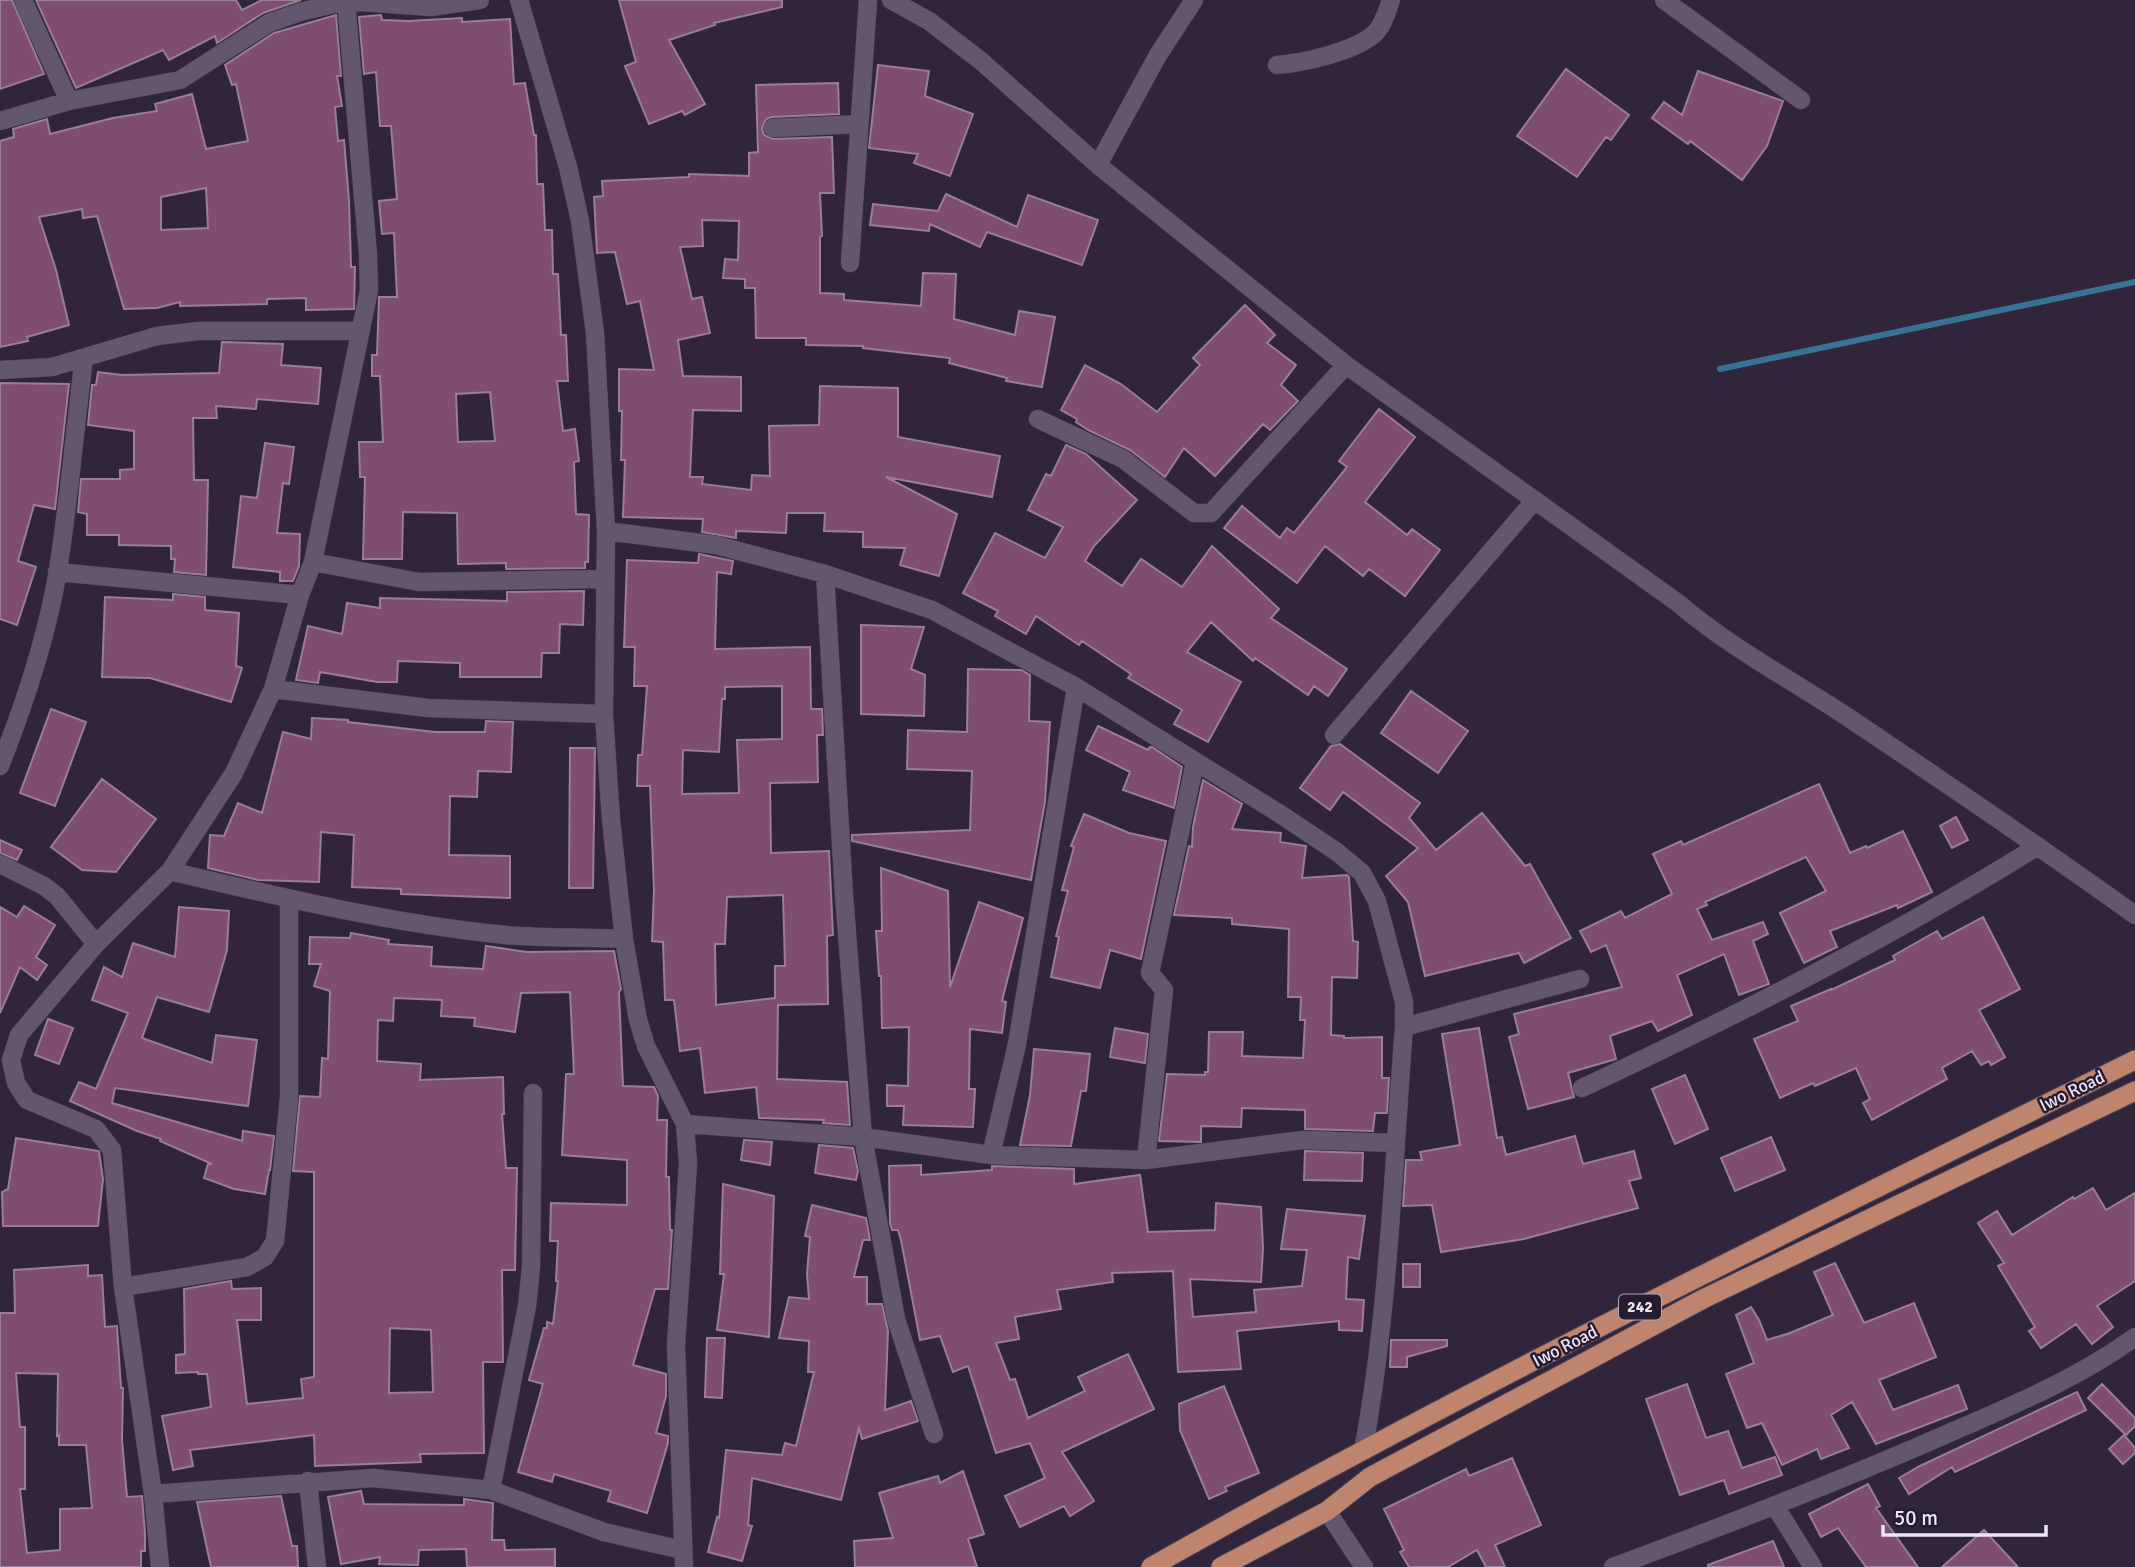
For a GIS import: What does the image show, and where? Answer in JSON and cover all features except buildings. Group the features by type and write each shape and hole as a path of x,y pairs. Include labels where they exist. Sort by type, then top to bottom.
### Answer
{"main road":[{"name":"Iwo Road","path":"1152,1567 1363,1451 1689,1282 2135,1060"},
{"name":"Iwo Road","path":"1222,1567 1327,1511 1370,1477 1703,1300 2135,1091"},
{"path":"1689,1282 1703,1300"}],"street":[{"path":"23,0 69,101"},
{"path":"0,121 69,101 180,80 269,23 300,12 346,1 431,7 480,0"},
{"path":"153,1493 373,1478 491,1490 683,1559 676,1345 688,1164 685,1124 646,1046 638,1020 624,939 611,820 604,714 606,531 595,333 580,221 565,155 519,0"},
{"path":"850,263 867,0"},
{"path":"891,0 929,22 981,61 1098,165 1346,365 1678,603 1706,627 1843,714 2135,915"},
{"path":"1098,165 1158,55 1194,0"},
{"path":"1277,65 1302,63 1331,54 1374,34 1384,20 1391,0"},
{"path":"1664,0 1801,100"},
{"path":"160,1567 153,1493 123,1287 112,1150 96,1129 27,1100 16,1083 11,1060 19,1035 96,944 170,871 234,773 273,688 300,595 313,562 369,290 346,1"},
{"path":"773,128 859,124"},
{"path":"0,370 52,367 157,336 198,331 359,331"},
{"path":"0,766 30,683 57,572 84,358"},
{"path":"1038,419 1123,459 1195,513 1205,515 1211,513 1346,365"},
{"path":"1334,735 1535,500"},
{"path":"606,531 716,545 825,573 932,610 1076,687 1280,814 1337,852 1362,873 1377,901 1404,1002 1385,1283 1372,1402 1363,1451"},
{"path":"313,562 419,583 606,579"},
{"path":"57,572 300,595"},
{"path":"825,573 844,895 863,1137 896,1319 934,1434"},
{"path":"991,1155 1017,1044 1076,687"},
{"path":"273,688 428,708 604,714"},
{"path":"1146,1160 1164,990 1150,973 1195,762"},
{"path":"1582,1088 1811,975 1962,893 2038,846"},
{"path":"0,864 44,886 57,896 96,944"},
{"path":"170,871 289,900 438,925 507,935 624,939"},
{"path":"123,1287 247,1268 265,1257 275,1241 289,1097 289,900"},
{"path":"1404,1027 1580,979"},
{"path":"491,1490 527,1306 531,1267 533,1093"},
{"path":"685,1124 863,1137 991,1155 1146,1160 1302,1140 1395,1143"},
{"path":"1614,1567 1774,1506 2057,1385 2114,1352 2135,1336"},
{"path":"308,1481 317,1567"},
{"path":"1774,1506 1813,1567"},
{"path":"1327,1511 1364,1567"}],"waterway":[{"path":"1720,369 2135,282"}]}
